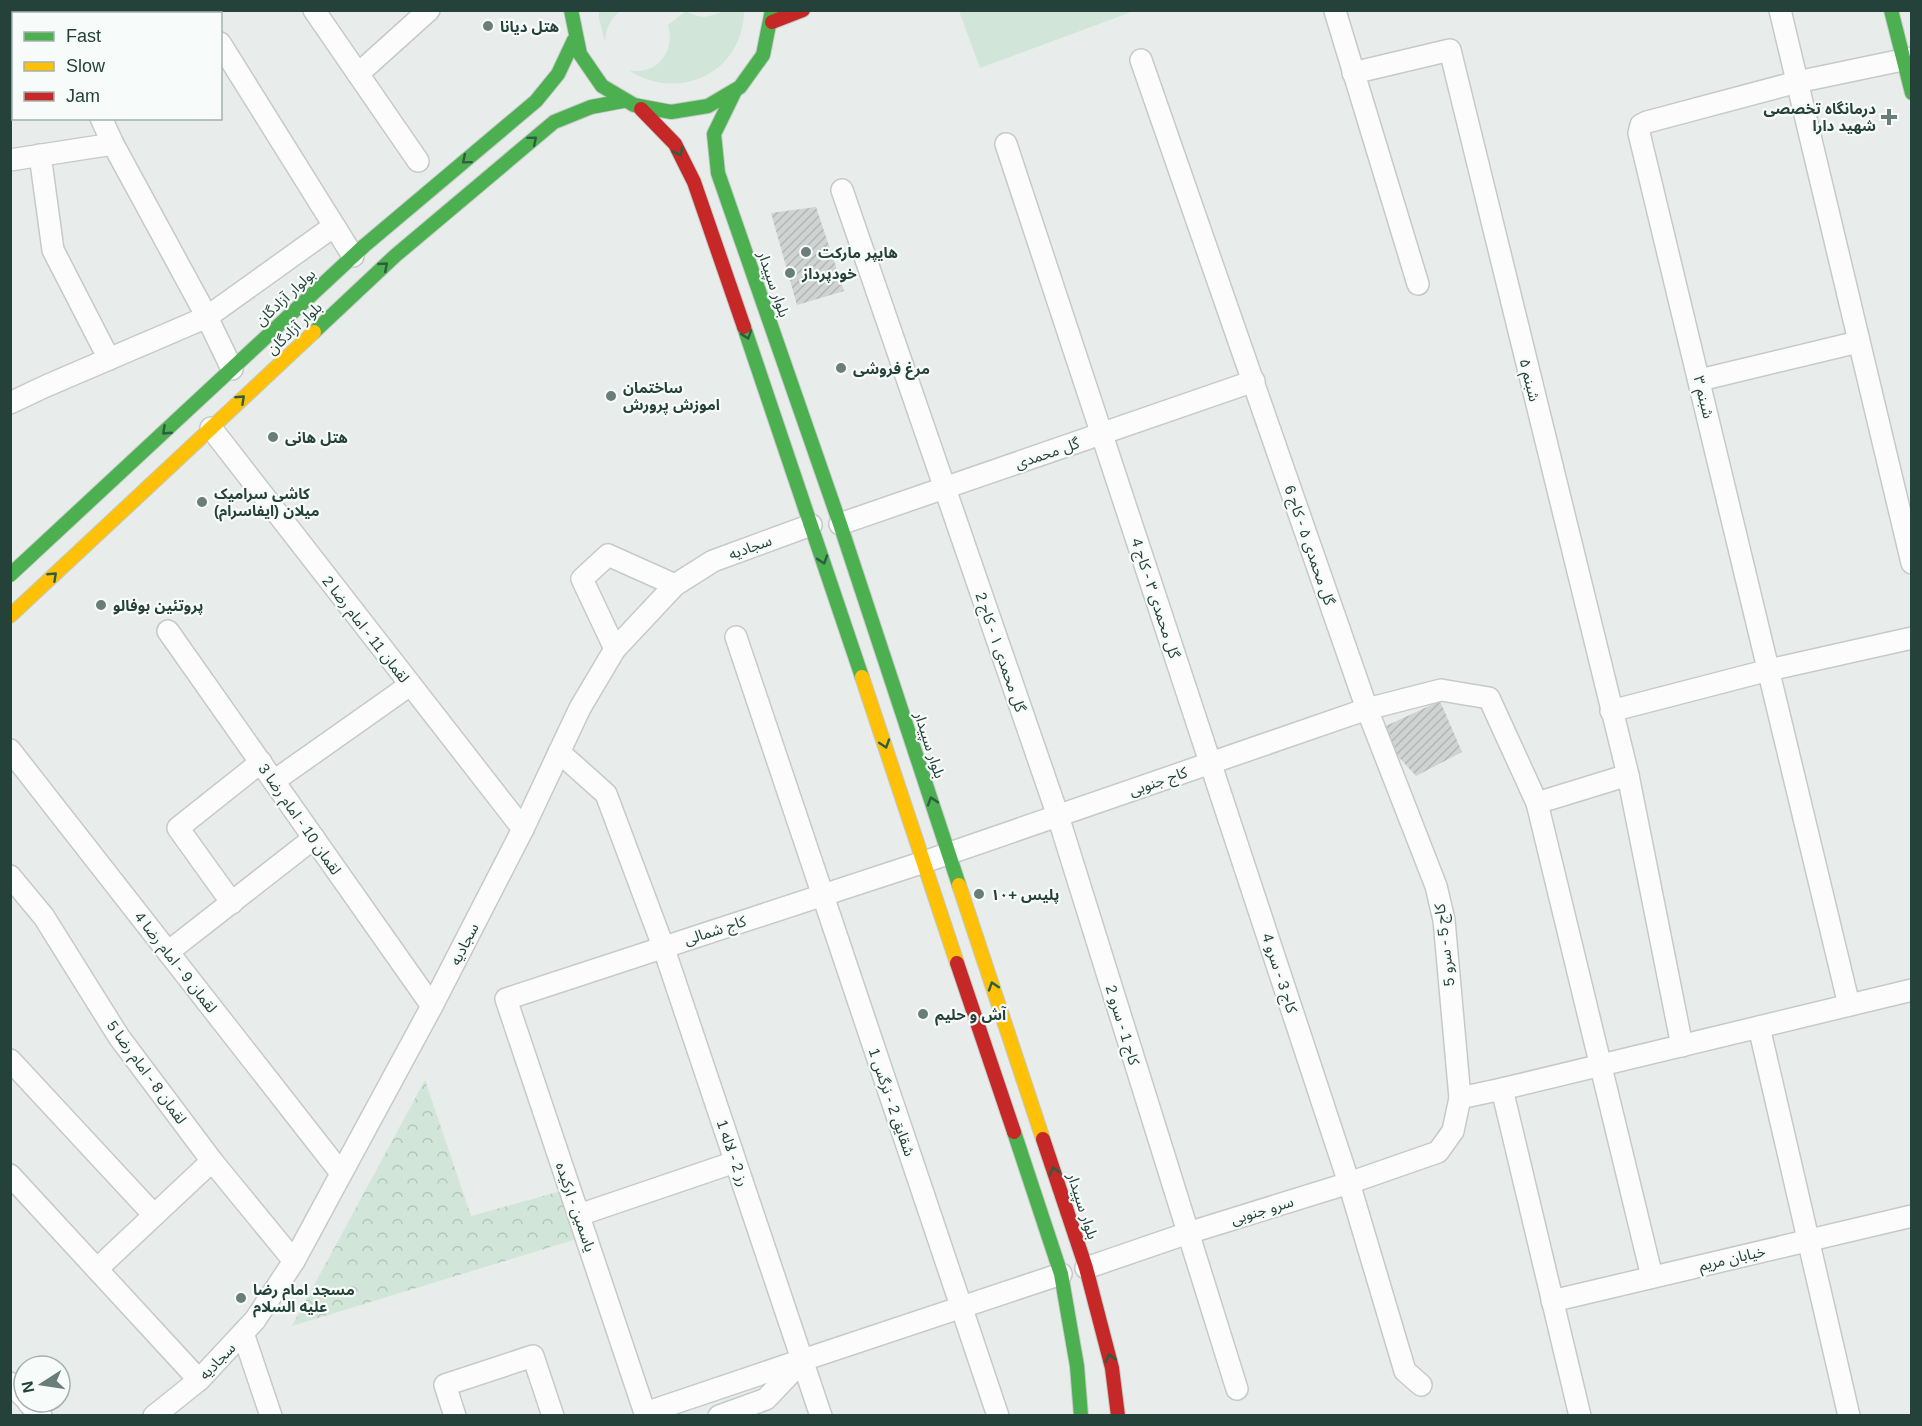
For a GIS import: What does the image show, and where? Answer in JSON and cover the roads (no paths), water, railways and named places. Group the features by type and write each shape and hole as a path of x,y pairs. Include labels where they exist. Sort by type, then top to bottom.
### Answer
{"street":[{"path":"314,10 418,161"},
{"path":"571,10 574,40 593,75 623,100 641,109 661,113 681,113 700,109 718,102 735,91 749,77 760,60 768,42 772,16 803,10"},
{"path":"1335,10 1418,284"},
{"path":"1780,10 1911,563"},
{"path":"1891,10 1908,59 1911,93"},
{"path":"358,74 422,13"},
{"name":"بولوار آزادگان","path":"10,575 353,256 536,101 558,74 574,40"},
{"path":"222,46 353,256"},
{"name":"شبنم ۵","path":"1353,73 1450,50 1628,775 1682,1046"},
{"path":"1797,82 1908,59"},
{"name":"گل محمدی ۵ - کاج 6","path":"1141,60 1367,709"},
{"name":"شبنم ۳","path":"1797,82 1647,122 1641,125 1639,133 1849,1005"},
{"name":"بلوار سپیدار","path":"735,91 714,134 718,173 840,525 1086,1268 1112,1368 1118,1416"},
{"name":"بلوار آزادگان","path":"10,616 382,267 554,122 591,107 623,100"},
{"path":"641,109 675,144 694,182 812,525 1061,1275 1077,1366 1081,1416"},
{"path":"102,120 207,317 232,369"},
{"path":"10,160 113,144"},
{"name":"گل محمدی ۳ - کاج 4","path":"1006,144 1210,763"},
{"path":"40,155 53,250 109,359"},
{"name":"گل محمدی ۱ - کاج 2","path":"842,190 1058,816"},
{"path":"10,403 207,317 334,225"},
{"path":"1700,380 1858,342"},
{"name":"گل محمدی","path":"840,525 1254,381"},
{"name":"لقمان 11 - امام رضا 2","path":"211,428 523,829"},
{"name":"سجادیه","path":"154,1416 200,1380 255,1320 294,1261 432,1006 523,829 580,708 615,649 675,585 713,561 812,525"},
{"path":"615,649 582,579 608,555 675,585"},
{"name":"لقمان 10 - امام رضا 3","path":"168,631 432,1006"},
{"name":"شقایق 2 - نرگس 1","path":"736,637 998,1416"},
{"path":"1611,711 1769,670 1911,638"},
{"path":"274,782 410,685"},
{"name":"کاج جنوبی","path":"924,862 1367,709 1441,690 1489,698 1538,803"},
{"name":"کاج 5 - سرو 5","path":"1367,709 1436,886 1444,920 1460,1098 1453,1131 1438,1152"},
{"name":"لقمان 9 - امام رضا 4","path":"10,750 341,1173"},
{"name":"رز 2 - لاله 1","path":"559,752 606,794 663,946 821,1416"},
{"path":"231,903 178,828 261,762"},
{"name":"کاج 3 - سرو 4","path":"1210,763 1349,1183 1405,1371 1421,1385"},
{"path":"1628,775 1538,803 1652,1277"},
{"name":"کاج 1 - سرو 2","path":"1058,816 1238,1389"},
{"path":"168,952 314,838"},
{"name":"کاج شمالی","path":"506,999 924,862"},
{"name":"لقمان 8 - امام رضا 5","path":"10,876 44,917 119,1037 212,1161 294,1261"},
{"path":"1460,1098 1911,990"},
{"name":"یاسمین - ارکیده","path":"506,999 646,1414"},
{"path":"1759,1027 1849,1416"},
{"path":"10,1060 154,1215"},
{"path":"1502,1089 1580,1416"},
{"name":"سرو جنوبی","path":"1086,1268 1438,1152"},
{"path":"97,1269 212,1161"},
{"path":"579,1215 735,1162"},
{"path":"10,1175 200,1380"},
{"name":"خیابان مریم","path":"1552,1301 1911,1216"},
{"path":"646,1414 1061,1275"},
{"path":"243,1333 271,1416"},
{"path":"455,1416 445,1385 533,1356 553,1416"},
{"path":"719,1416 766,1399 803,1360"}],"place":[{"name":"هتل دیانا","path":"488,26"},
{"name":"درمانگاه تخصصى شهید دارا","path":"1889,117"},
{"name":"هایپر مارکت","path":"806,252"},
{"name":"خودپرداز","path":"790,273"},
{"name":"مرغ فروشی","path":"841,368"},
{"name":"ساختمان اموزش پرورش","path":"611,396"},
{"name":"هتل هانی","path":"273,437"},
{"name":"کاشی سرامیک میلان (ایفاسرام)","path":"202,502"},
{"name":"پروتئین بوفالو","path":"101,605"},
{"name":"پلیس +۱۰","path":"979,894"},
{"name":"آش و حلیم","path":"923,1014"},
{"name":"مسجد امام رضا علیه السلام","path":"241,1298"}]}
